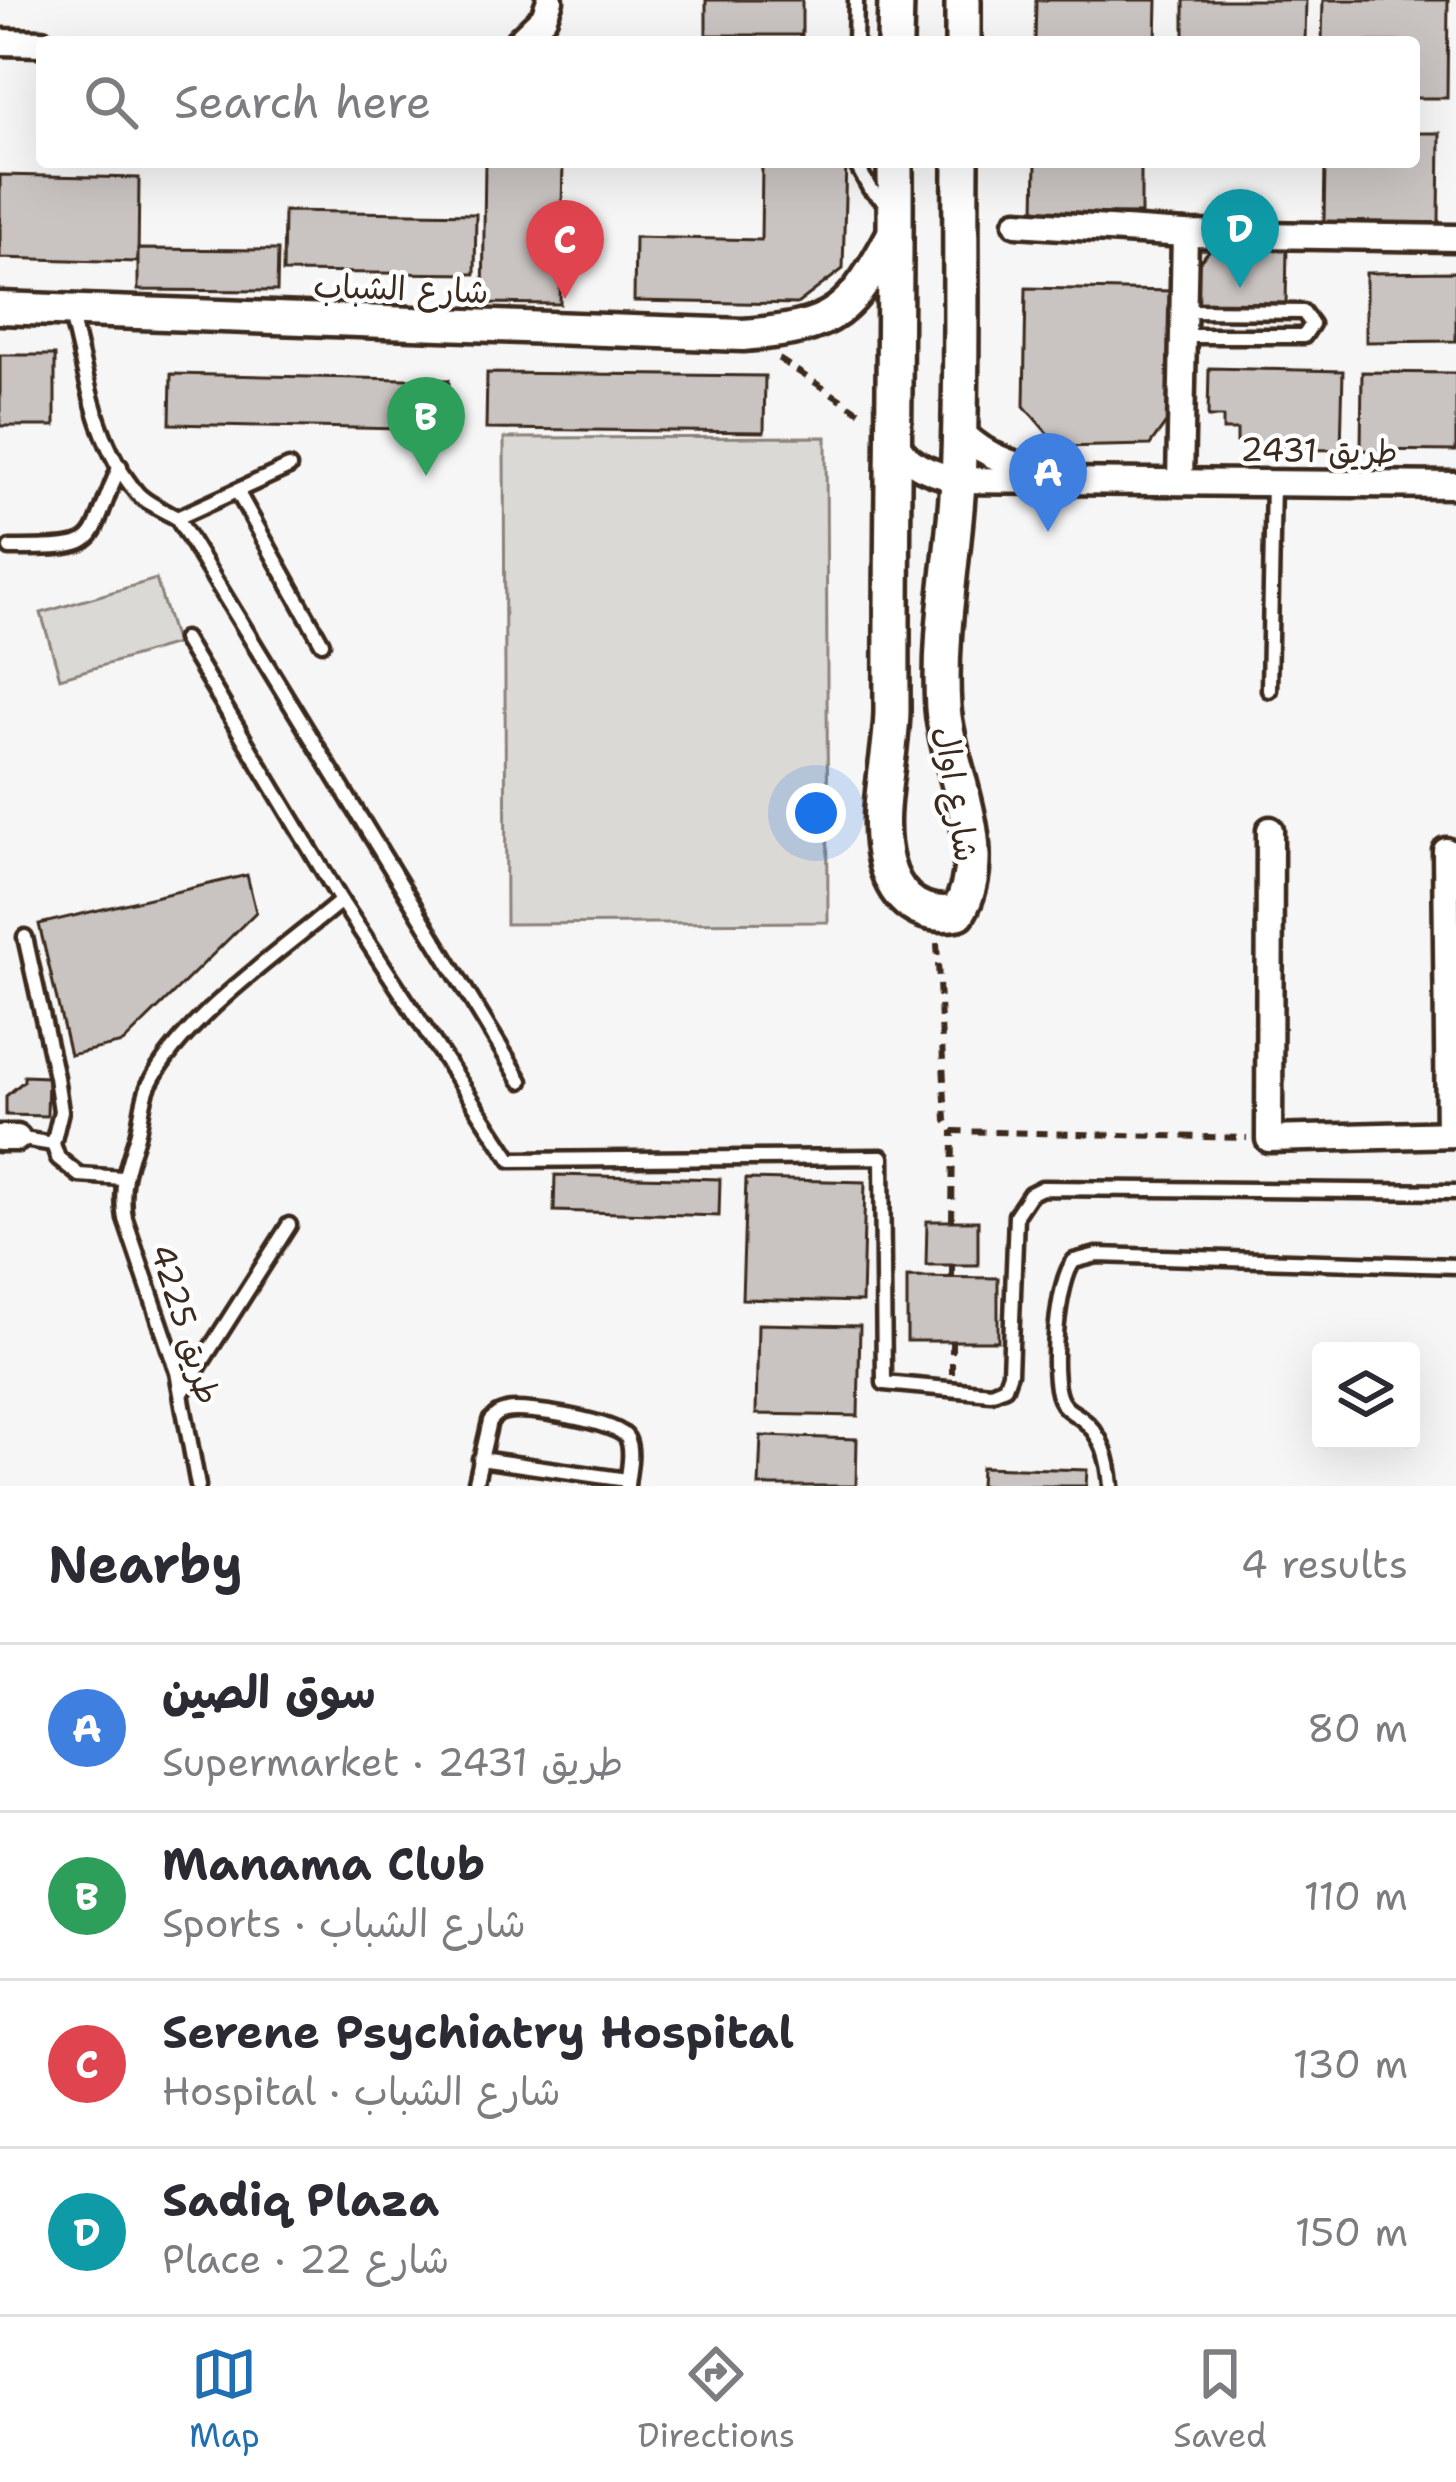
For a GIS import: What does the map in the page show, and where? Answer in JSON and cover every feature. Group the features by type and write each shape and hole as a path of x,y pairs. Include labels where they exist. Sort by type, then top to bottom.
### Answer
{"main road":[{"path":"895,36 896,0"},
{"path":"963,36 964,0"},
{"name":"شارع اوال","path":"895,168 892,732 883,845 898,892 911,906 936,916 958,912 971,872 971,837 948,750 943,705 945,607 958,480 961,168"}],"street":[{"path":"524,36 544,17 550,0"},
{"path":"0,42 36,43"},
{"name":"شارع الشباب","path":"3,306 70,314 743,335 789,332 820,323 847,306 867,282 895,221"},
{"path":"1017,223 1184,234 1456,238"},
{"path":"1180,482 1184,234"},
{"name":"طريق 2431","path":"957,428 972,445 996,459 1064,480"},
{"name":"طريق 2431","path":"891,432 898,450 912,463 958,480 1456,485"},
{"path":"1270,830 1269,1139 1452,1134 1446,851"}],"lane":[{"path":"855,36 856,0"},
{"path":"858,168 895,221"},
{"path":"1304,312 1312,324 1304,336 1182,324 1304,312"},
{"path":"70,314 96,413 119,466 139,496 178,518 521,1082"},
{"path":"10,548 73,548 83,543 97,529 119,466"},
{"path":"178,518 289,467"},
{"path":"1269,690 1273,482"},
{"path":"237,491 322,644"},
{"path":"184,639 341,901 512,1160 882,1157 884,1383 992,1393 1005,1387 1016,1215 1030,1194 1042,1188 1456,1192"},
{"path":"25,937 61,1111 52,1144 58,1158 79,1175 122,1178 145,1094 161,1066 219,1003 341,901"},
{"path":"9,1138 52,1144"},
{"name":"طريق 4225","path":"122,1178 125,1219 182,1393 198,1486"},
{"path":"182,1393 289,1225"},
{"path":"1111,1486 1101,1442 1067,1409 1057,1388 1061,1281 1074,1261 1096,1255 1456,1266"},
{"path":"476,1486 480,1459 490,1421 498,1414 517,1410 617,1427 629,1440 627,1483 480,1459"}],"path":[{"path":"743,335 891,432"},
{"path":"936,916 946,1121 953,1131 952,1221"},
{"path":"953,1131 1269,1139"},
{"path":"952,1264 952,1277"},
{"path":"952,1341 952,1389"}],"shaded area":[{"path":"826,437 828,922 506,924 504,438"},
{"path":"156,579 176,644 60,678 41,613"}],"building":[{"path":"706,0 802,0 802,35 706,35"},
{"path":"1036,0 1157,0 1156,36 1035,36"},
{"path":"1184,0 1306,0 1305,36 1184,36"},
{"path":"1323,0 1448,0 1447,98 1420,98 1420,36 1322,36"},
{"path":"1420,133 1440,133 1439,223 1324,222 1325,168 1420,168"},
{"path":"485,168 563,168 560,304 483,303"},
{"path":"762,168 846,168 843,269 797,304 634,301 635,237 761,240"},
{"path":"1036,168 1141,168 1141,214 1035,213"},
{"path":"0,175 139,178 138,262 0,258"},
{"path":"284,211 476,214 475,274 283,272"},
{"path":"1215,244 1287,244 1286,308 1194,307 1194,268"},
{"path":"138,249 278,250 277,291 138,290"},
{"path":"1456,272 1456,341 1366,342 1366,273"},
{"path":"1026,288 1173,291 1171,416 1150,445 1059,447 1024,406"},
{"path":"0,355 55,355 55,426 0,426"},
{"path":"1209,368 1343,371 1341,450 1253,449 1253,443 1237,442 1237,430 1223,430 1223,417 1208,417"},
{"path":"1362,372 1456,373 1456,451 1361,450"},
{"path":"487,373 765,376 764,432 486,429"},
{"path":"171,374 449,380 448,430 170,424"},
{"path":"247,875 256,912 123,1043 70,1055 39,924"},
{"path":"24,1076 48,1077 47,1116 6,1115 6,1096"},
{"path":"555,1175 720,1179 719,1216 554,1211"},
{"path":"746,1179 865,1182 862,1302 742,1299"},
{"path":"927,1221 978,1221 978,1265 926,1265"},
{"path":"907,1277 998,1278 998,1341 907,1341"},
{"path":"758,1324 860,1326 858,1416 756,1414"},
{"path":"761,1436 857,1439 856,1486 759,1486"},
{"path":"981,1467 1087,1470 1086,1486 980,1486"}],"place":[{"name":"Sadiq Plaza","path":"1240,288"},
{"name":"Serene Psychiatry Hospital","path":"565,299"},
{"name":"Manama Club","path":"426,476"},
{"name":"سوق الصين","path":"1048,532"}]}
